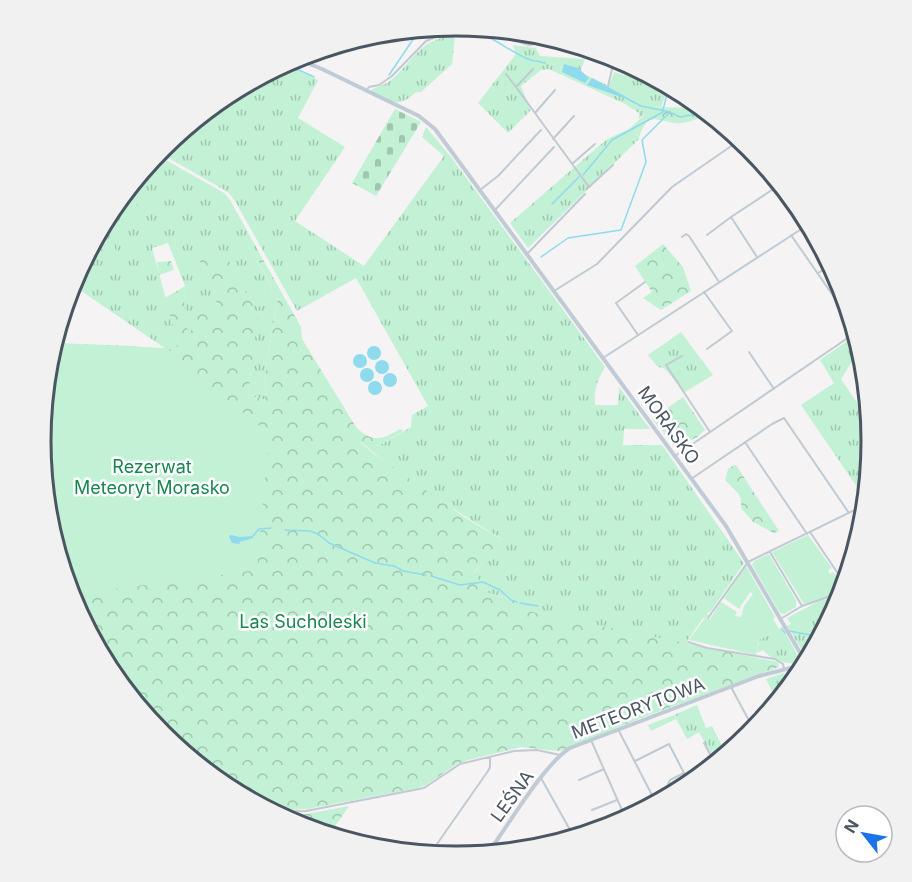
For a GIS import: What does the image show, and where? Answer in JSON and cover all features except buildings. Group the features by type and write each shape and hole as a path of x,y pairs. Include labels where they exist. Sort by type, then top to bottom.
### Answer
{"street":[{"path":"366,91 369,87 388,80 422,44 434,37"},
{"path":"507,39 529,45 535,44"},
{"name":"MORASKO","path":"309,64 430,123 726,526 800,654"},
{"path":"608,86 612,68"},
{"path":"516,87 533,69"},
{"path":"506,74 590,187 613,165"},
{"path":"535,113 555,90"},
{"path":"553,139 574,116"},
{"path":"480,190 498,176 541,130"},
{"path":"570,162 575,162 594,144"},
{"path":"554,291 597,264 672,187 732,146"},
{"path":"495,210 554,147"},
{"path":"707,235 772,188"},
{"path":"527,254 585,194"},
{"path":"730,217 757,257"},
{"path":"603,358 801,229"},
{"path":"682,237 686,234 689,236 719,282"},
{"path":"791,235 835,298"},
{"path":"818,273 823,270"},
{"path":"638,335 616,303 645,282"},
{"path":"704,292 732,331 707,349"},
{"path":"675,456 848,338"},
{"path":"749,352 774,389"},
{"path":"682,356 666,365 710,432"},
{"path":"691,479 784,418 849,513"},
{"path":"745,442 838,575"},
{"path":"708,618 747,562 855,510"},
{"path":"770,552 802,606"},
{"path":"780,619 802,606 830,596"},
{"path":"688,642 707,648 775,659 784,669"},
{"name":"METEORYTOWA","path":"293,811 306,811 424,788 460,764 518,750 537,750 560,755 574,746 759,676 792,667"},
{"path":"731,687 749,720"},
{"path":"619,730 654,794"},
{"path":"591,741 622,810"},
{"path":"704,743 711,755"},
{"path":"635,761 669,744 684,773 668,782 669,785"},
{"name":"LEŚNA","path":"494,844 560,755"},
{"path":"436,845 488,771 490,757"},
{"path":"579,780 604,769"},
{"path":"541,778 569,830"},
{"path":"592,810 618,800"}],"green space":[{"path":"455,36 452,64 421,92 416,92 404,101 393,102 370,91 390,81 425,46 442,38"},
{"path":"513,45 536,48 540,56 585,59 580,72 609,86 614,72 636,79 666,95 661,108 650,107 639,119 639,113 625,104 549,69 541,70 521,86 531,110 508,133 478,103 516,54"},
{"path":"295,70 318,80 298,118 345,147 295,221 364,266 444,156 422,137 426,127 451,157 605,367 597,385 595,405 618,405 619,387 650,429 624,429 623,445 662,445 744,563 711,611 707,613 709,615 703,618 685,644 523,610 518,601 488,593 474,573 502,539 410,480 359,440 378,446 411,427 412,415 428,406 356,278 297,311 228,192 168,158 209,120 231,104 277,78"},
{"path":"650,107 686,108 701,118 682,123 651,120 642,129 639,139 635,130 629,129 646,114"},
{"path":"395,109 421,122 376,196 352,183"},
{"path":"629,129 635,130 639,139 528,248 510,223 607,139"},
{"path":"165,160 224,193 230,200 261,256 257,260 272,287 254,302 278,297 266,367 265,400 248,395 251,369 220,250 196,280 208,274 219,307 191,331 182,325 185,286 168,243 152,248 178,343 172,353 80,290 105,238 119,216"},
{"path":"141,195 143,200 134,207 134,215 128,216 124,209 134,196"},
{"path":"107,235 111,235 116,251 98,251"},
{"path":"663,244 683,267 691,291 661,310 643,298 652,292 635,266"},
{"name":"Las Sucholeski","path":"220,250 229,261 258,315 248,395 265,400 266,367 278,298 260,307 254,301 272,287 257,259 261,256 301,327 302,339 356,427 372,438 388,436 400,429 403,431 378,446 360,442 464,517 503,540 474,572 488,593 518,601 523,610 778,662 779,667 644,717 564,750 521,747 468,760 457,764 418,788 307,809 290,810 253,792 231,778 189,745 152,708 119,666 105,643 72,571 54,494 52,467 54,388 63,343 134,346 172,353 178,343 165,298 185,286 184,308 188,313 182,325 191,331 199,308 218,307 208,274 195,281 201,260"},
{"path":"171,261 174,270 159,275 157,262"},
{"path":"681,332 713,375 685,392 664,368 658,367 648,355"},
{"path":"848,341 853,361 841,379 859,406 861,441 858,489 801,405 834,383 820,360"},
{"name":"Rezerwat Meteoryt Morasko","path":"63,343 165,348 269,434 257,570 92,592 80,590 72,571 54,494 52,415 54,388"},
{"path":"683,397 705,430 677,448 652,419"},
{"path":"734,465 779,531 774,533 753,522 741,508 738,493 725,480 728,469"},
{"path":"808,535 832,568 828,570 830,574 833,572 837,578 830,595 804,604 772,552"},
{"path":"769,554 796,600 796,607 784,614 780,613 752,565 754,561"},
{"path":"746,566 775,617 773,619 779,629 759,640 756,655 689,640 705,618 710,619 721,602 737,612 735,616 741,617 744,606 753,594 750,592 739,609 724,598"},
{"path":"829,598 821,616 801,630 789,629 787,626 791,624 787,618 819,601"},
{"path":"821,616 814,631 810,632 812,634 803,651 789,629 801,630"},
{"path":"782,627 799,657 795,663 790,663 770,657 763,650 757,653 759,640"},
{"path":"784,673 786,676 773,693 766,679"},
{"path":"697,705 706,728 712,726 722,746 711,754 699,732 687,739 674,715"},
{"path":"674,715 676,719 651,731 648,725"},
{"path":"349,806 334,827 299,814"}],"water":[{"path":"564,64 578,68 589,78 585,83 562,72"},
{"path":"592,78 628,98 587,85"},
{"path":"374,346 379,348 381,353 379,358 374,360 369,358 367,353 369,348"},
{"path":"360,354 365,356 367,361 365,366 360,368 355,366 353,361 355,356"},
{"path":"382,360 387,362 389,367 387,372 382,374 377,372 375,367 377,362"},
{"path":"364,368 370,368 374,375 370,382 364,382 360,378 360,372"},
{"path":"390,373 395,375 397,380 395,385 390,387 385,385 383,380 385,375"},
{"path":"375,381 380,383 382,388 380,393 375,395 370,393 368,388 370,383"},
{"path":"229,536 253,536 253,538 239,544 232,543"}],"waterway":[{"path":"389,75 414,38"},
{"path":"489,38 535,61"},
{"path":"537,61 545,63"},
{"path":"294,70 314,77"},
{"path":"663,110 667,95"},
{"path":"626,98 641,106 670,112 680,117 695,114"},
{"path":"583,175 612,140 663,112"},
{"path":"541,257 568,238 621,230 646,162 642,140 670,112"},
{"path":"552,204 579,177"},
{"path":"253,536 259,529 271,528"},
{"path":"285,530 310,531 329,543 375,563 426,575"},
{"path":"431,576 460,585 483,582 517,602"},
{"path":"520,603 538,606"},
{"path":"782,629 785,633"},
{"path":"790,631 811,635"}]}
